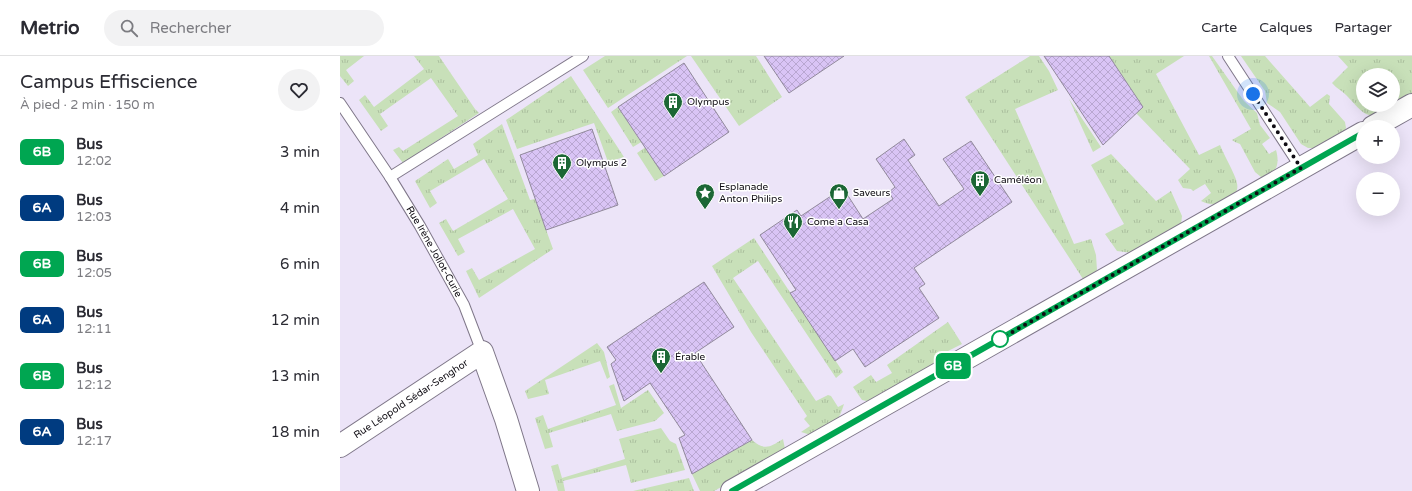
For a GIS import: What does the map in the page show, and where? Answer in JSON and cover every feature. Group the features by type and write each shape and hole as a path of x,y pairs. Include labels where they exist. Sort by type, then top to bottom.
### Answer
{"street":[{"path":"1385,120 1412,105"},
{"path":"732,491 1356,137"},
{"path":"482,352 521,464 528,491"},
{"name":"Rue Léopold Sédar-Senghor","path":"340,446 482,352"}],"lane":[{"path":"390,177 583,56"},
{"path":"1228,56 1301,168"},
{"name":"Rue Irène Joliot-Curie","path":"340,103 390,177 420,226 464,305 482,352"}],"green space":[{"path":"340,56 364,56 346,70 354,81 348,86 340,76"},
{"path":"414,56 439,56 479,113 403,163 393,150 399,147 403,151 458,116 431,78 380,114 388,126 381,131 359,100 365,95 374,107 424,69"},
{"path":"605,56 687,56 608,108 583,70"},
{"path":"691,56 756,56 782,97 739,126"},
{"path":"1030,56 1039,56 1049,71 1058,90 1015,109 1074,244 1091,239 1096,255 1097,270 1088,279 1083,279 965,97"},
{"path":"1109,56 1184,56 1156,74 1199,155 1220,145 1237,183 1237,191 1231,198 1219,204 1210,204 1201,201 1211,193 1205,184 1193,191 1191,189 1183,188 1178,180 1190,169 1136,113 1143,107"},
{"path":"1209,56 1212,56 1244,101 1257,113 1260,125 1270,138 1262,144 1269,154 1276,150 1278,160 1276,168 1271,174 1261,177 1255,172 1240,144 1232,140 1251,129"},
{"path":"1241,56 1265,56 1310,107 1327,94 1330,96 1329,104 1345,122 1346,128 1343,134 1316,148 1308,148 1301,144 1280,112 1267,103 1265,91"},
{"path":"1338,56 1412,56 1412,97 1400,104 1400,68 1356,68 1356,106 1332,83 1348,67"},
{"path":"571,76 624,157 608,162 594,123 517,149 506,120"},
{"path":"1069,99 1101,147 1093,152"},
{"path":"618,107 639,139 650,131 653,135 633,147 611,112"},
{"path":"1363,112 1384,112 1373,115"},
{"path":"502,124 530,200 535,199 553,249 479,298 466,271 472,268 479,280 535,249 513,209 458,239 465,252 458,256 439,223 446,219 453,231 508,199 484,159 430,191 437,203 430,208 415,181 448,159 454,169 478,155 473,144"},
{"path":"656,140 658,143 647,150 664,176 655,181 637,153"},
{"path":"1111,154 1156,201 1171,191 1182,216 1181,224 1174,231 1132,253 1117,251 1105,234 1124,224 1091,165"},
{"path":"754,238 843,372 836,378 758,261 733,278 816,401 828,395 831,396 838,407 844,404 836,422 824,430 811,435 801,432 810,426 804,419 807,416 751,332 712,266"},
{"path":"948,322 962,344 948,351 951,358 871,402 862,400 853,387 871,375 876,382 892,373 887,365"},
{"path":"597,343 604,352 610,377 607,379 600,361 545,380 549,394 528,399 525,391"},
{"path":"614,384 621,408 648,390 664,413 655,421 617,431 611,414 549,433 553,447 545,449 535,418 543,415 548,429 616,405 609,386"},
{"path":"661,428 670,441 676,444 685,470 631,483 626,465 563,481 565,491 558,491 551,466 558,464 562,478 625,459 619,439"},
{"path":"783,439 785,449 778,456 714,491 700,491 692,474 752,440 760,446 768,447"},
{"path":"689,478 694,491 633,491"}],"building":[{"path":"764,56 844,56 789,93"},
{"path":"1044,56 1109,56 1143,107 1103,145"},
{"name":"Olympus","path":"684,63 729,132 664,176 618,107"},
{"name":"Olympus 2","path":"592,129 618,205 546,230 520,155"},
{"path":"904,139 915,155 908,160 939,206 964,189 943,159 971,141 1012,202 914,268 925,284 919,288 939,318 865,367 853,349 835,361 790,293 796,290 760,235 797,210 801,216 843,188 863,219 893,199 889,192 895,187 876,159"},
{"name":"Érable","path":"704,282 734,327 695,353 752,440 692,474 679,438 685,435 650,383 624,401 611,364 616,360 607,347"}],"bus line":[{"name":"6B","path":"732,491 1356,137"}],"place":[{"name":"Olympus","path":"673,119"},
{"name":"Olympus 2","path":"562,180"},
{"name":"Caméléon","path":"980,197"},
{"name":"Esplanade Anton Philips","path":"705,210"},
{"name":"Saveurs","path":"839,210"},
{"name":"Come a Casa","path":"793,239"},
{"name":"Érable","path":"661,374"}],"route":[{"path":"1000,339 1301,168 1253,94"}]}
